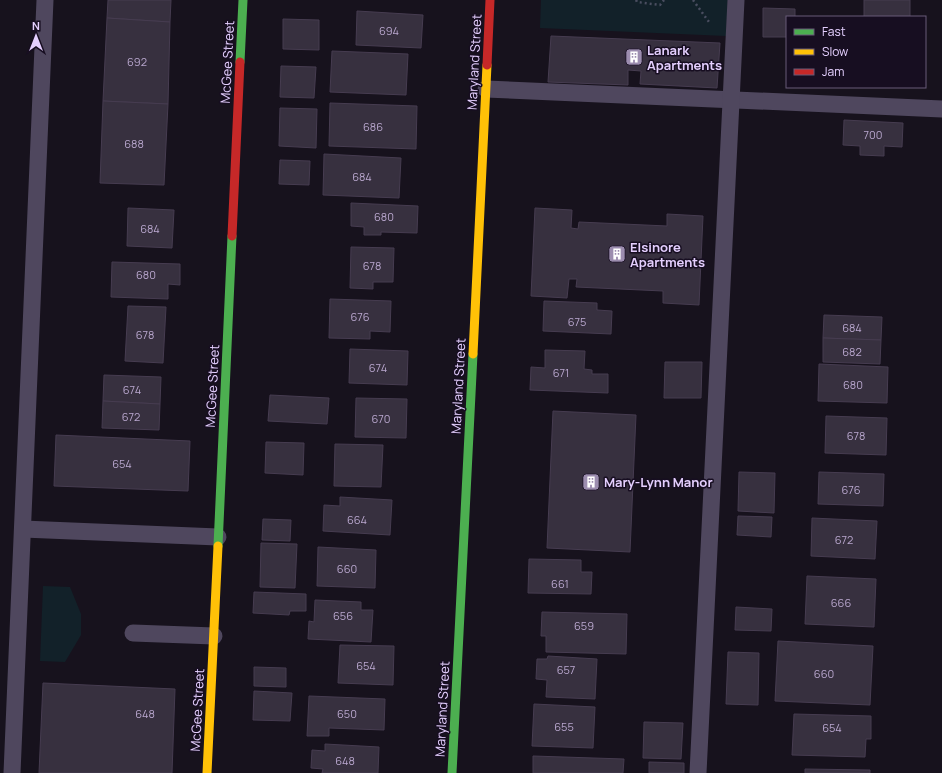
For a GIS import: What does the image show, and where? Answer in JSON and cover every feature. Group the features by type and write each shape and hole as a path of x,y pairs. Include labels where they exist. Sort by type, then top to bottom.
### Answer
{"street":[{"name":"McGee Street","path":"207,773 242,0"},
{"name":"Maryland Street","path":"452,773 490,0"}],"lane":[{"path":"12,773 45,0"},
{"path":"698,773 736,0"},
{"path":"486,89 942,109"},
{"path":"22,529 218,537"},
{"path":"133,633 214,636"}],"path":[{"path":"636,0 637,2 660,5 664,0"}],"shaded area":[{"path":"541,0 728,0 726,36 540,28"},
{"path":"43,586 70,587 81,614 81,635 65,662 40,661"}],"building":[{"path":"108,0 171,0 170,22 107,18"},
{"path":"864,0 910,0 910,16 864,16"},
{"path":"763,8 795,9 795,16 786,16 786,37 763,37"},
{"path":"357,11 423,15 421,48 356,45"},
{"path":"107,18 170,22 168,104 103,101"},
{"path":"283,19 319,20 319,50 283,49"},
{"name":"Lanark Apartments","path":"551,36 720,43 717,88 640,84 641,71 628,70 628,85 548,82"},
{"path":"332,51 408,54 406,95 330,92"},
{"path":"281,66 316,67 314,98 280,97"},
{"path":"103,101 168,104 164,185 100,183"},
{"path":"330,103 417,106 416,149 329,146"},
{"path":"280,108 317,109 316,148 279,146"},
{"path":"844,120 903,123 902,147 884,146 884,156 860,155 860,146 843,145"},
{"path":"324,154 401,158 399,198 323,195"},
{"path":"280,160 310,161 309,185 279,184"},
{"path":"351,203 418,206 417,233 381,232 381,235 364,235 364,227 351,226"},
{"path":"128,208 174,210 172,248 127,246"},
{"name":"Elsinore Apartments","path":"535,208 572,210 571,228 578,229 579,222 667,226 667,214 703,216 699,305 663,303 663,291 576,287 577,279 569,279 567,298 531,296"},
{"path":"351,247 394,248 393,282 373,282 373,289 350,288"},
{"path":"112,262 180,264 180,285 168,284 168,299 111,297"},
{"path":"330,299 391,301 390,332 370,331 370,339 329,338"},
{"path":"544,301 597,303 597,310 612,311 611,334 543,331"},
{"path":"128,306 166,307 163,363 125,361"},
{"path":"824,315 882,317 881,340 823,338"},
{"path":"823,338 881,340 880,364 823,362"},
{"path":"350,349 408,351 407,385 349,383"},
{"path":"545,350 585,351 584,369 592,370 592,374 608,374 608,393 530,390 531,367 545,368"},
{"path":"665,362 702,362 701,398 664,398"},
{"path":"819,364 888,367 887,403 818,401"},
{"path":"104,375 161,377 160,404 103,401"},
{"path":"270,395 329,398 327,424 268,421"},
{"path":"356,398 407,399 406,438 355,437"},
{"path":"103,401 160,404 159,430 102,428"},
{"name":"Mary-Lynn Manor","path":"553,411 636,415 630,552 547,548"},
{"path":"826,416 887,418 886,455 825,453"},
{"path":"56,435 190,441 188,491 54,486"},
{"path":"266,442 304,443 303,475 265,473"},
{"path":"335,444 383,445 381,487 334,486"},
{"path":"739,472 775,473 774,513 738,511"},
{"path":"819,472 884,474 883,506 818,504"},
{"path":"340,497 392,500 390,535 323,531 324,505 340,506"},
{"path":"738,516 772,517 771,537 737,535"},
{"path":"812,518 877,521 875,559 811,556"},
{"path":"263,519 291,520 290,541 262,540"},
{"path":"261,543 297,544 295,588 260,587"},
{"path":"318,547 376,550 375,588 317,586"},
{"path":"529,559 581,560 581,572 592,572 591,594 528,593"},
{"path":"807,576 876,579 874,627 805,624"},
{"path":"254,592 306,594 306,611 290,611 289,615 253,613"},
{"path":"315,600 361,602 361,610 373,610 371,642 308,639 309,621 314,622"},
{"path":"736,607 772,609 771,631 735,630"},
{"path":"542,612 627,614 626,654 546,652 546,636 541,636"},
{"path":"778,641 873,646 870,705 775,701"},
{"path":"340,645 394,646 393,685 338,683"},
{"path":"728,652 759,653 758,705 726,704"},
{"path":"548,656 597,659 595,699 546,697 547,680 536,679 537,659 547,659"},
{"path":"254,667 286,668 286,687 254,686"},
{"path":"43,683 175,689 172,773 39,773"},
{"path":"254,691 292,693 290,721 253,720"},
{"path":"309,696 385,699 384,730 329,728 329,736 307,736"},
{"path":"534,704 595,707 593,748 532,746"},
{"path":"794,714 871,716 871,739 866,739 865,757 792,755"},
{"path":"644,722 683,723 681,759 643,758"},
{"path":"325,744 379,747 378,773 322,773 323,769 311,768 312,750 325,751"},
{"path":"533,756 624,759 623,773 533,773"},
{"path":"649,762 684,763 684,773 649,773"},
{"path":"805,769 870,770 870,773 805,773"}],"traffic: fast":[{"path":"240,62 243,0"},
{"path":"218,546 232,236"},
{"path":"452,773 473,354"}],"traffic: slow":[{"path":"473,354 487,65"},
{"path":"207,773 218,546"}],"traffic: jam":[{"path":"487,65 490,0"},
{"path":"232,236 240,62"}],"place":[{"name":"Lanark Apartments","path":"634,57"},
{"name":"Elsinore Apartments","path":"617,254"},
{"name":"Mary-Lynn Manor","path":"591,482"}]}
